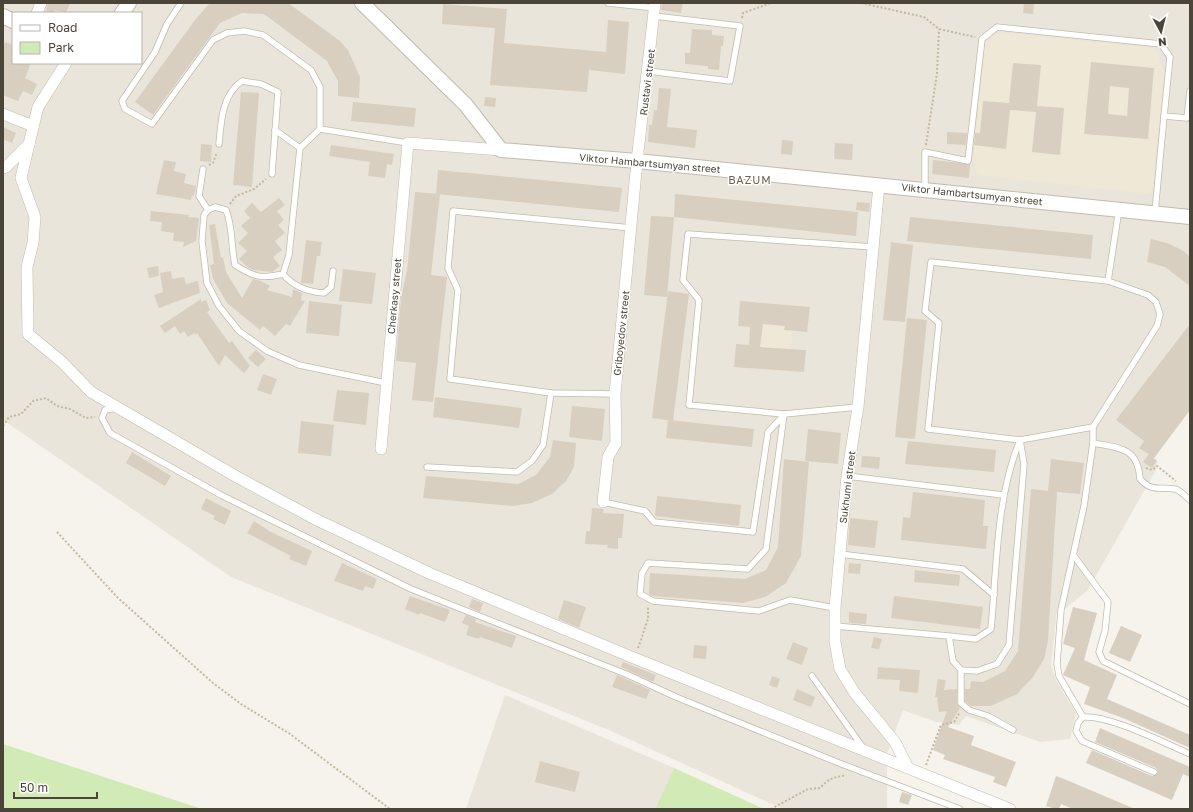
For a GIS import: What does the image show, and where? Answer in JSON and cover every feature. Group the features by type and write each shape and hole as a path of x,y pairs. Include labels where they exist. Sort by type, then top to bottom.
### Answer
{"street":[{"path":"123,12 129,3"},
{"path":"364,4 466,106 501,150"},
{"name":"Rustavi street","path":"637,161 655,9"},
{"path":"3,16 12,20"},
{"path":"65,64 38,107 21,178 35,217 33,243 27,267 28,334 62,362 91,392 237,477 315,519 429,573 634,658 1010,809"},
{"path":"3,114 33,126"},
{"path":"408,143 501,150"},
{"name":"Cherkasy street","path":"381,449 408,143"},
{"path":"3,168 6,167 29,144"},
{"name":"Viktor Hambartsumyan street","path":"501,150 637,161 1154,212 1190,217"},
{"name":"Griboyedov street","path":"603,502 608,456 616,443 615,394 632,228 637,161"},
{"name":"Sukhumi street","path":"879,185 858,407 847,476 835,608 835,642 840,670 854,692 895,742 908,768"}],"lane":[{"path":"181,3 167,24 155,52 122,101 125,109 152,124 213,40 227,33 244,31 263,35 311,70 320,87 320,129 300,148 289,255 283,274"},
{"path":"608,3 655,9 740,26 730,81 648,71"},
{"path":"925,190 925,152 968,161 982,39 997,27 1161,44 1170,57 1154,212"},
{"path":"219,144 222,113 233,88 242,81 261,84 278,92 272,174"},
{"path":"1164,116 1187,118 1190,91"},
{"path":"320,129 408,143"},
{"path":"275,130 300,148"},
{"path":"204,169 199,196 208,210"},
{"path":"283,274 267,278 251,275 235,265 232,251 230,219 226,210 215,207 208,210 204,215 202,241 207,283 220,306 239,331 268,351 299,365 386,383"},
{"path":"1108,281 1119,209"},
{"path":"615,394 551,393 450,379 458,290 448,268 453,211 632,228"},
{"path":"858,407 784,414 689,405 699,300 684,280 688,234 873,247"},
{"path":"1083,717 1059,676 1057,664 1061,610 1084,506 1093,443 1093,427 1157,326 1160,314 1156,302 1148,296 1108,281 931,262 925,311 939,323 928,429 1020,440 1093,427"},
{"path":"283,274 291,283 315,292 324,293 331,286 333,271"},
{"path":"427,467 517,472 532,461 543,445 551,393"},
{"path":"117,408 105,410 102,418 110,433 221,495 411,589 626,674 676,697 846,766 960,809"},
{"path":"603,502 645,511 654,522 753,532 768,432 784,414"},
{"path":"784,414 766,549 748,569 648,563 642,573 640,594 653,601 759,612 790,600 835,608"},
{"path":"835,626 976,639 991,629 1003,495 1010,462 1020,440"},
{"path":"961,670 977,671 997,664 1009,645 1024,464 1020,440"},
{"path":"1093,443 1120,448 1132,455 1139,465 1140,479 1147,486 1158,489 1176,489 1190,500"},
{"path":"847,476 1003,495"},
{"path":"840,554 963,569 994,596"},
{"path":"1074,556 1108,602 1105,631 1099,652 1102,661 1190,704"},
{"path":"948,636 952,660 961,670 960,703 969,710 988,716 1013,730"},
{"path":"812,676 865,751"},
{"path":"1154,772 1082,741 1076,731 1078,723 1083,717 1092,716 1134,730 1190,754"}],"path":[{"path":"740,26 743,13 771,3"},
{"path":"861,3 924,16 939,29 982,39"},
{"path":"874,3 876,7"},
{"path":"925,152 937,73 939,29"},
{"path":"204,169 213,163 219,144"},
{"path":"226,210 236,196 254,189 272,174"},
{"path":"3,426 9,417 21,414 33,401 46,398 57,406 70,408 78,415 86,418 91,416 102,418"},
{"path":"1139,465 1152,470 1157,466 1179,483"},
{"path":"57,532 118,598 213,682 241,704 290,734 390,809"},
{"path":"634,658 646,628 648,612"},
{"path":"922,774 942,725 954,722 960,712 960,703"},
{"path":"771,809 808,789 820,788 833,777 842,776 846,766"}],"shaded area":[{"path":"3,3 1190,3 1190,410 1154,458 1157,461 1156,470 1088,590 1065,609 1057,611 1051,665 1055,678 1076,713 1070,739 1040,742 966,716 959,725 936,722 903,710 887,754 887,809 783,809 611,731 231,577 3,420"},
{"path":"999,32 1152,48 1158,54 1164,73 1152,191 1148,194 977,175 973,158 986,42"},
{"path":"740,301 810,307 807,332 792,331 791,349 806,350 804,372 734,367 749,345 750,327 738,326"},
{"path":"505,695 674,768 655,809 466,809"}],"green space":[{"path":"3,744 202,809 3,809"},
{"path":"674,768 764,809 655,809"}],"building":[{"path":"48,3 70,3 66,12 55,10 54,12 45,12"},
{"path":"210,3 288,3 340,41 348,50 360,77 359,98 338,96 338,81 327,61 264,14 242,13 220,23 153,115 135,102 195,20"},
{"path":"662,3 683,3 681,13 661,10"},
{"path":"1024,3 1034,3 1033,14 1023,13"},
{"path":"443,4 507,9 504,43 606,52 608,20 629,22 625,74 589,70 587,92 490,85 495,28 442,24"},
{"path":"692,29 712,30 712,35 724,36 723,46 721,46 719,70 708,69 708,66 685,64 685,53 690,53"},
{"path":"5,42 12,45 12,64 31,64 25,78 37,84 32,95 23,91 18,101 3,95 3,48"},
{"path":"1091,62 1154,68 1148,139 1084,134","holes":["1110,86 1129,88 1127,116 1108,114"]},
{"path":"1013,63 1041,65 1037,106 1064,108 1060,155 1032,152 1036,112 1010,110 1006,149 974,145 975,133 980,133 983,101 1009,103"},
{"path":"659,88 671,89 667,127 697,130 695,148 648,142 649,125 652,125 654,110 657,110"},
{"path":"241,92 259,93 252,187 233,185"},
{"path":"485,97 496,98 495,107 484,106"},
{"path":"353,102 416,108 414,127 351,121"},
{"path":"3,127 16,133 12,143 3,139"},
{"path":"947,132 967,133 966,145 947,144"},
{"path":"782,140 793,141 792,155 781,154"},
{"path":"835,143 853,144 852,160 834,159"},
{"path":"201,144 212,145 211,162 200,161"},
{"path":"331,145 394,154 392,165 387,164 385,178 368,176 370,162 329,156"},
{"path":"164,160 176,162 174,171 186,174 184,183 196,186 194,196 192,195 191,200 156,194"},
{"path":"933,160 970,164 969,178 932,174"},
{"path":"438,170 622,188 619,212 436,194"},
{"path":"415,192 440,194 431,275 447,277 433,402 412,400 416,363 396,361 401,298 407,271"},
{"path":"675,194 858,212 856,236 674,217"},
{"path":"279,198 285,205 277,211 284,220 278,225 285,233 275,241 282,250 273,257 280,266 272,272 254,270 249,268 239,259 247,251 238,243 248,233 241,226 250,218 244,211 252,203 261,212"},
{"path":"857,202 870,203 869,212 856,210"},
{"path":"151,211 189,215 188,217 199,218 196,241 183,247 184,242 173,241 174,233 161,231 162,222 150,221"},
{"path":"651,216 674,217 667,297 644,295"},
{"path":"910,217 1093,235 1091,259 907,241"},
{"path":"215,224 221,258 223,257 226,272 242,298 253,279 270,286 267,290 292,297 293,289 302,293 301,300 305,301 290,326 286,324 275,336 263,326 260,330 227,303 213,279 210,265 214,264 209,225"},
{"path":"1151,239 1167,243 1182,250 1190,257 1190,286 1165,267 1147,262"},
{"path":"306,240 322,242 320,256 317,256 313,284 301,283"},
{"path":"891,242 913,245 905,322 883,320"},
{"path":"158,266 159,276 149,278 147,268"},
{"path":"343,269 376,273 372,304 339,301"},
{"path":"171,271 172,279 184,277 186,284 198,281 200,293 159,308 154,295 163,292 160,273"},
{"path":"668,291 689,294 673,421 652,418"},
{"path":"201,299 201,302 206,300 210,310 207,312 229,343 232,341 250,366 244,373 225,355 219,366 197,333 195,335 194,333 188,337 184,331 180,334 175,326 165,333 160,326"},
{"path":"309,301 342,305 339,336 306,333"},
{"path":"740,301 810,307 807,332 784,330 785,326 763,324 760,347 806,350 804,372 734,367 736,344 749,345 750,327 738,326"},
{"path":"907,318 927,320 915,439 895,437"},
{"path":"1190,324 1190,410 1154,458 1152,457 1157,461 1152,468 1143,462 1149,454 1139,448 1144,441 1116,420"},
{"path":"256,350 266,359 258,367 248,358"},
{"path":"263,374 277,379 271,395 257,390"},
{"path":"337,390 369,393 366,425 333,421"},
{"path":"435,397 522,408 519,428 433,417"},
{"path":"572,406 605,409 602,441 569,437"},
{"path":"668,420 754,429 752,447 666,438"},
{"path":"301,421 334,425 331,456 298,453"},
{"path":"808,429 841,433 838,464 805,461"},
{"path":"553,440 576,443 574,467 566,481 552,494 532,503 513,506 423,498 426,476 518,484 536,475 550,457"},
{"path":"908,441 996,450 994,472 905,464"},
{"path":"132,452 171,476 165,486 126,463"},
{"path":"862,456 880,457 879,469 861,467"},
{"path":"784,459 809,462 801,556 786,583 765,597 743,603 652,596 649,594 650,573 745,579 766,570 778,547"},
{"path":"1051,459 1084,463 1080,494 1057,492 1048,641 1044,659 1033,677 1017,694 991,706 971,706 965,701 965,689 970,689 971,681 983,682 1005,671 1018,651 1031,489 1048,491"},
{"path":"913,492 985,500 983,526 988,526 986,549 901,540 903,517 910,518"},
{"path":"657,496 741,505 739,526 655,516"},
{"path":"206,498 231,511 225,525 213,519 215,516 201,509"},
{"path":"592,508 604,509 603,513 624,514 622,538 618,538 618,549 607,548 608,545 585,544 586,531 590,531"},
{"path":"850,518 878,521 875,548 848,545"},
{"path":"254,521 271,532 312,551 306,566 289,559 291,556 247,533"},
{"path":"342,563 377,579 373,589 365,586 363,591 334,581"},
{"path":"849,563 861,564 860,574 848,573"},
{"path":"915,570 960,575 959,586 914,582"},
{"path":"410,596 450,610 445,622 420,613 419,615 405,609"},
{"path":"894,596 983,607 980,629 891,618"},
{"path":"472,599 483,603 480,612 469,607"},
{"path":"564,600 586,607 579,628 558,619"},
{"path":"1073,607 1097,613 1084,660 1117,675 1107,699 1190,735 1190,748 1123,718 1084,704 1090,687 1063,675 1075,648 1063,644"},
{"path":"849,612 867,614 866,624 849,623"},
{"path":"466,615 476,619 475,622 516,636 512,648 480,637 479,639 466,635 469,626 462,623"},
{"path":"1121,626 1142,635 1130,662 1109,653"},
{"path":"874,637 882,639 879,649 871,648"},
{"path":"793,642 808,648 802,665 786,659"},
{"path":"694,645 707,646 706,659 693,658"},
{"path":"623,662 656,675 653,682 621,667"},
{"path":"878,667 920,670 918,693 899,691 900,680 877,679"},
{"path":"617,675 650,690 646,699 612,687"},
{"path":"772,676 780,679 777,688 769,685"},
{"path":"938,679 946,680 944,690 957,689 957,703 960,708 948,727 974,736 971,745 1016,762 1006,787 993,782 995,777 943,759 945,755 933,750 947,711 939,712 937,697 935,697"},
{"path":"797,689 815,697 811,707 793,700"},
{"path":"1100,728 1190,767 1190,777 1183,774 1172,800 1086,763 1092,750 1152,776 1158,773 1156,768 1095,742"},
{"path":"540,761 580,772 575,792 535,782"},
{"path":"1056,776 1135,809 1073,809 1061,804 1059,809 1056,809 1046,806"},
{"path":"902,792 912,795 908,805 899,802"}],"district":[{"name":"BAZUM","path":"750,180"}]}
